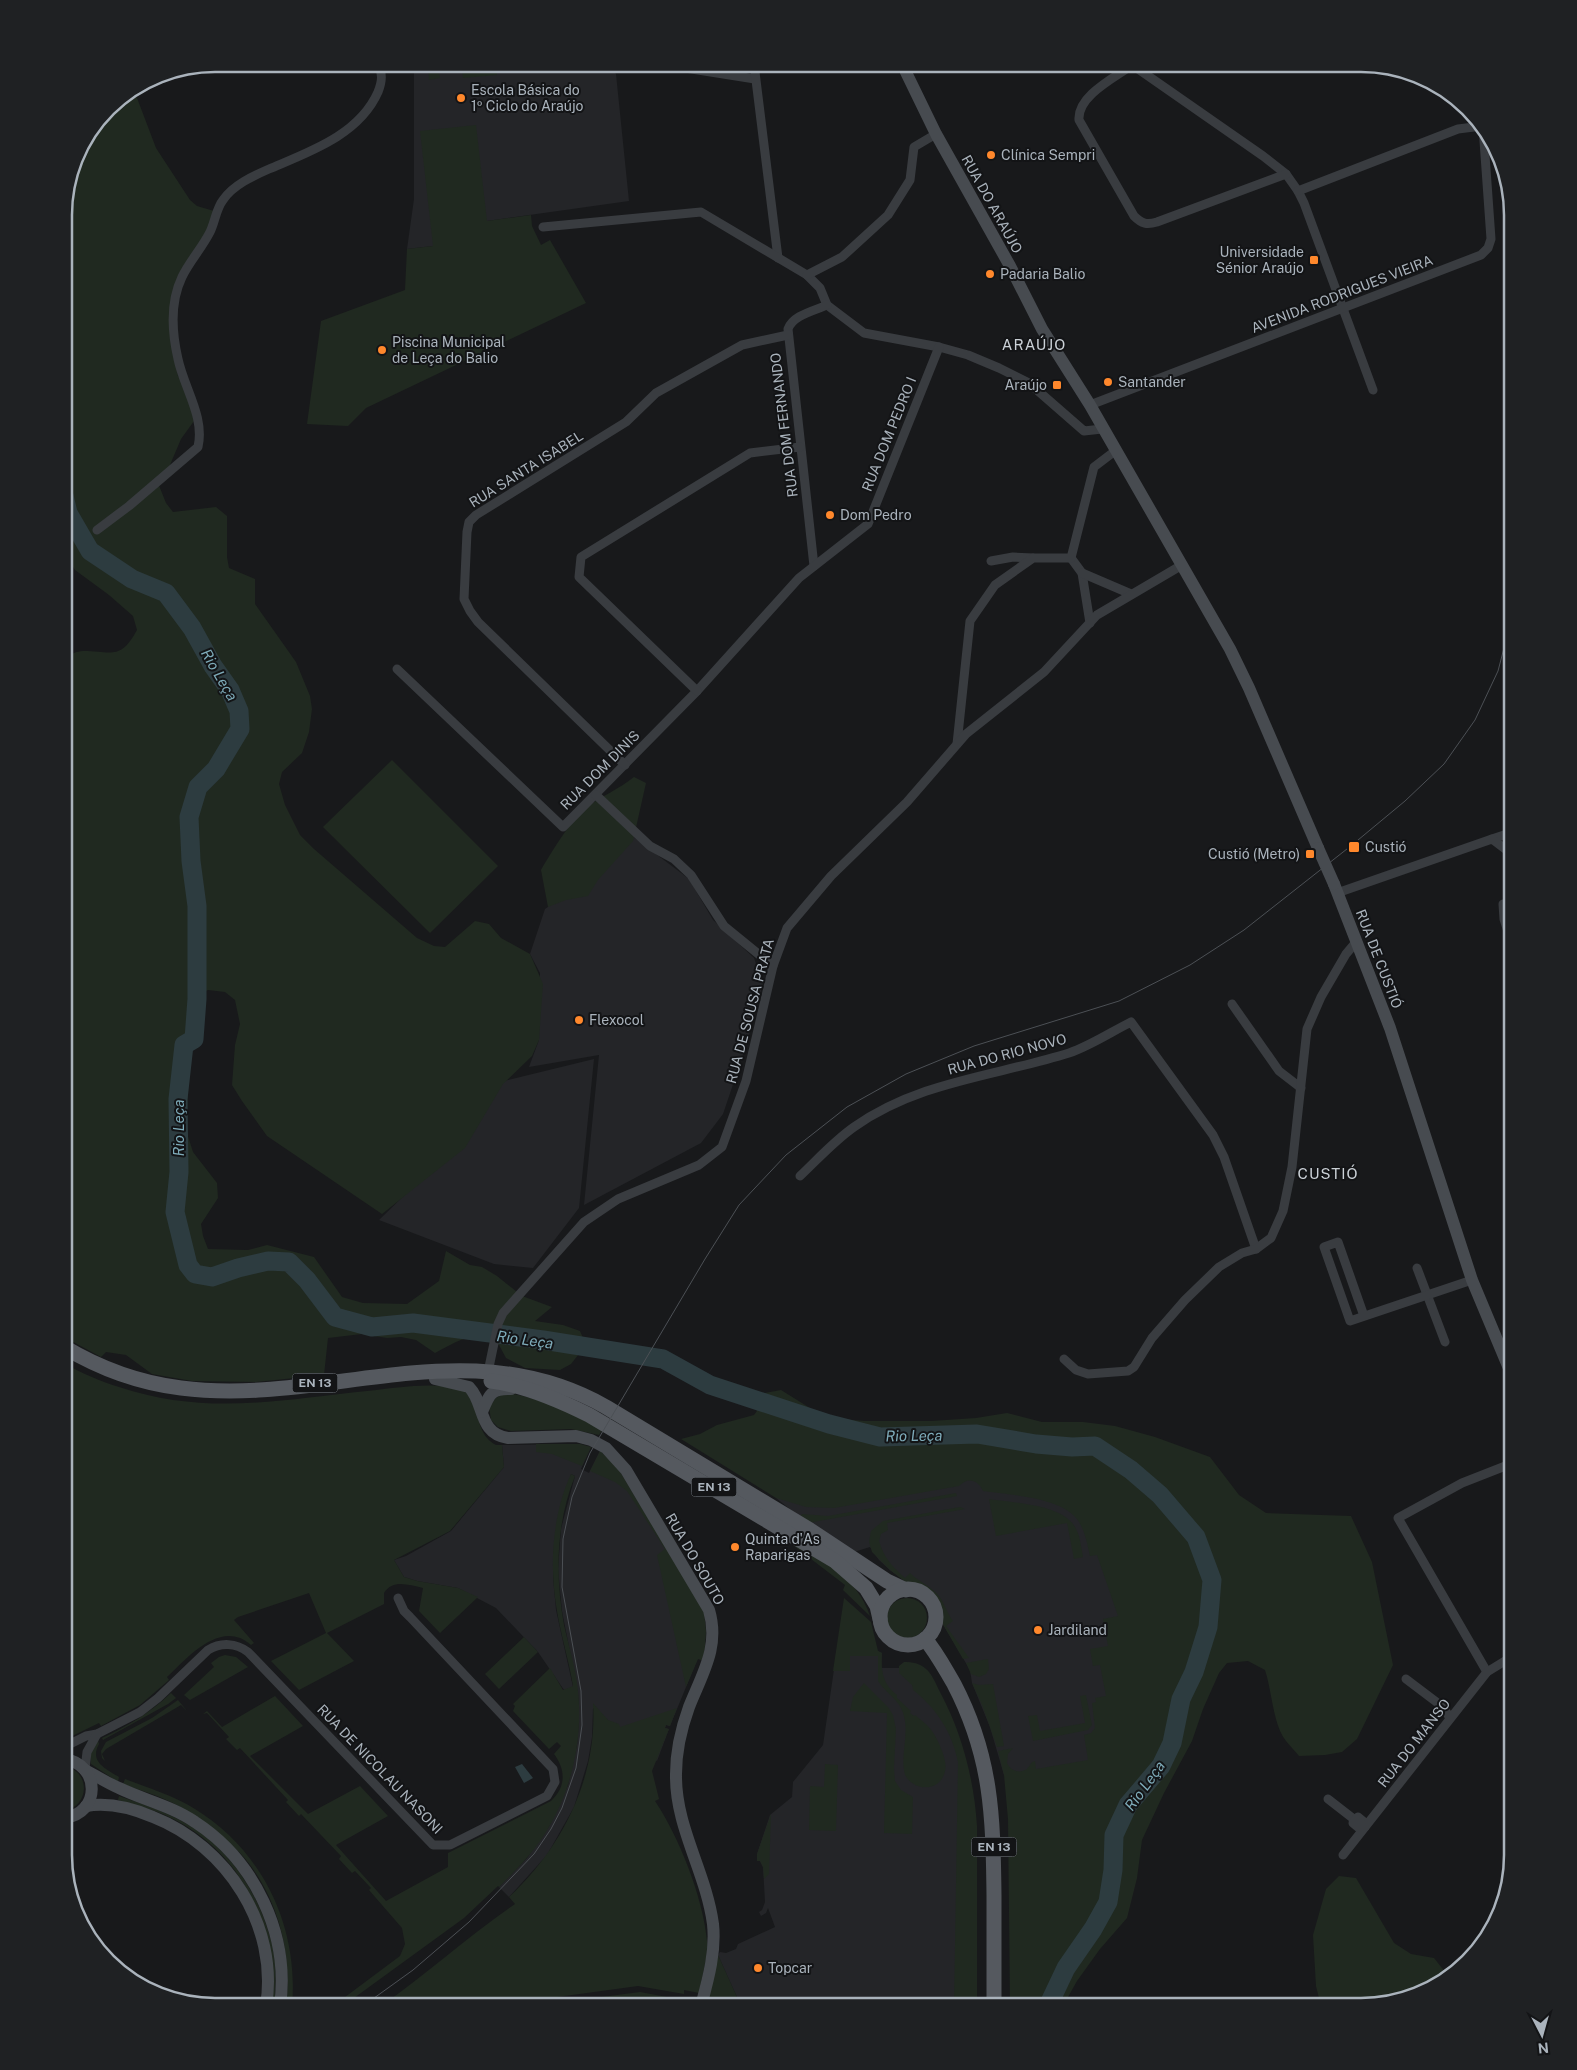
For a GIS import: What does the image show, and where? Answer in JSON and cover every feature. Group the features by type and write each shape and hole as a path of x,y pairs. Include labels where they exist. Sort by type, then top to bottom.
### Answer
{"main road":[{"name":"RUA DO ARAÚJO","path":"910,73 936,134 1010,266 1042,330 1090,405 1102,429 1182,565"},
{"name":"RUA DE CUSTIÓ","path":"1182,565 1230,649 1249,688 1336,888 1390,1028 1472,1280 1504,1356"},
{"name":"EN 13","path":"72,1351 103,1367 144,1381 174,1387 205,1390 273,1388 436,1370 488,1372 525,1377 554,1385 598,1402 810,1530 887,1581 906,1590 923,1594 934,1608 935,1625 925,1639 912,1645 899,1644 886,1634 877,1606 866,1588 852,1573 589,1414 553,1398 502,1383 483,1380 435,1379 246,1399 214,1400 166,1395 134,1387 72,1361"},
{"name":"RUA DO SOUTO","path":"435,1379 469,1387 489,1428 501,1436 508,1438 581,1437 598,1443 613,1454 626,1470 709,1610 713,1625 712,1648 683,1724 678,1745 676,1773 680,1817 708,1899 713,1925 714,1948 704,1998"},
{"path":"482,1412 491,1393 497,1388 522,1389"},
{"path":"880,1619 882,1608 887,1599 896,1592 906,1590"},
{"name":"EN 13","path":"925,1639 950,1678 967,1713 982,1758 988,1785 994,1835 994,1998"},
{"path":"72,1761 119,1788 166,1806 195,1822 224,1846 239,1862 260,1894 275,1931 282,1971 280,1998"},
{"path":"72,1816 76,1815 86,1806 91,1794 92,1786 85,1769"},
{"path":"86,1806 114,1805 136,1810 163,1820 198,1842 223,1866 246,1898 262,1939 267,1970 266,1998"}],"street":[{"path":"97,530 129,506 198,447 201,435 199,422 178,359 172,309 182,278 210,233 222,200 240,183 318,148 349,129 374,101 380,88 381,73"},
{"path":"717,73 755,79"},
{"path":"755,73 778,258"},
{"path":"1120,73 1085,99 1078,112 1079,120 1134,216 1140,222 1148,224 1157,222 1286,174"},
{"path":"1143,73 1264,156 1286,174 1298,190 1373,390"},
{"path":"1298,190 1458,129 1474,128"},
{"path":"807,275 842,257 888,215 910,180 914,147 936,134"},
{"name":"AVENIDA RODRIGUES VIEIRA","path":"1090,405 1342,310 1481,255 1488,248 1491,239 1483,141"},
{"path":"543,227 701,212 807,275 820,288 827,305 864,333 940,347 968,355 1029,383 1084,431 1102,429"},
{"name":"RUA DOM FERNANDO","path":"814,566 788,335 790,322 827,305"},
{"name":"RUA SANTA ISABEL","path":"625,764 470,612 464,599 469,522 476,515 626,422 656,393 742,345 788,335"},
{"name":"RUA DOM PEDRO I","path":"814,566 868,524 940,347"},
{"path":"697,691 579,577 581,557 750,453 800,447"},
{"path":"1071,558 1094,467 1115,451"},
{"path":"991,561 1013,557 1071,558"},
{"path":"957,745 970,621 994,585 1033,558"},
{"path":"1071,558 1082,573 1090,623"},
{"name":"RUA DE SOUSA PRATA","path":"488,1372 498,1324 509,1305 584,1222 618,1198 699,1165 722,1147 746,1081 773,966 787,928 831,876 907,802 966,734 1044,672 1097,615 1182,565"},
{"name":"RUA DOM DINIS","path":"397,668 563,827 697,691 799,578 814,566"},
{"path":"1082,573 1131,594"},
{"path":"596,795 650,846 674,859 691,875 724,926 773,966"},
{"path":"1336,888 1504,835"},
{"path":"1492,839 1504,848"},
{"path":"1503,904 1504,919"},
{"path":"1064,1358 1076,1370 1088,1374 1128,1371 1134,1367 1152,1338 1185,1300 1219,1267 1271,1238 1283,1211 1292,1167 1307,1029 1346,954 1357,941"},
{"path":"1232,1004 1278,1071 1301,1088"},
{"name":"RUA DO RIO NOVO","path":"800,1176 853,1127 888,1107 923,1091 1071,1052 1130,1022 1213,1135 1224,1157 1256,1248"},
{"path":"1364,1316 1338,1242 1324,1247 1350,1321 1472,1280"},
{"path":"1417,1268 1445,1342"},
{"path":"1487,1672 1398,1518 1462,1483 1504,1467"},
{"name":"RUA DE NICOLAU NASONI","path":"72,1742 86,1736 97,1734 131,1717 150,1705 208,1650 230,1644 248,1652 433,1845 450,1845 547,1796 555,1782 553,1769 404,1611 398,1598"},
{"name":"RUA DO MANSO","path":"1343,1854 1361,1824 1487,1672 1504,1662"},
{"path":"1406,1679 1443,1707 1450,1718"},
{"path":"85,1769 87,1752 97,1734"},
{"path":"1328,1799 1361,1824"}],"shaded area":[{"path":"414,73 616,74 629,201 487,221 433,246 407,249 414,199"},
{"path":"429,73 439,73 440,78 429,80"},
{"path":"462,73 497,73 497,75 463,78"},
{"path":"137,97 156,148 190,200 197,206 214,211 211,224 192,262 169,320 178,376 186,384 194,421 181,439 164,479 158,483 166,503 173,512 216,507 227,516 227,557 229,568 255,579 255,604 296,662 310,696 312,709 309,732 302,753 282,772 279,784 285,805 300,835 417,938 434,946 445,947 475,921 489,924 501,938 530,954 543,984 539,1040 532,1056 503,1084 465,1148 382,1214 267,1136 242,1101 232,1085 235,1045 240,1024 235,1000 225,992 208,990 189,999 188,1044 190,1054 186,1130 193,1152 217,1183 218,1198 201,1224 203,1236 208,1249 248,1250 267,1245 314,1257 342,1297 363,1303 407,1304 439,1281 446,1251 470,1265 482,1267 497,1276 522,1296 552,1307 535,1321 563,1325 580,1331 586,1345 571,1364 560,1370 525,1368 506,1358 499,1345 480,1339 466,1338 435,1353 416,1340 362,1334 328,1338 324,1375 256,1382 192,1381 152,1374 126,1355 106,1352 101,1357 72,1341 73,653 81,651 108,653 120,650 131,640 137,630 133,616 109,595 73,567 74,197 83,161 92,144 114,114"},
{"path":"476,125 487,221 531,215 532,226 541,245 550,240 586,303 366,408 348,426 307,424 321,321 405,290 407,249 433,246 420,131"},
{"path":"392,760 498,866 430,933 323,827"},
{"path":"634,777 646,783 633,841 598,880 588,896 566,900 548,907 541,870 556,845 581,812"},
{"path":"595,808 689,879 713,920 754,958 763,983 746,1046 723,1114 701,1143 584,1205 599,1055 529,1067 539,1040 540,973 530,954 545,909 548,907"},
{"path":"594,1059 579,1208 533,1268 494,1264 379,1220 468,1133 500,1082"},
{"path":"72,1367 105,1382 151,1396 212,1403 273,1401 416,1386 441,1386 465,1390 474,1406 484,1434 491,1442 496,1445 502,1445 504,1467 450,1531 394,1560 404,1577 458,1588 478,1597 440,1633 419,1611 423,1588 396,1584 384,1593 384,1604 327,1633 354,1661 299,1690 271,1661 326,1633 309,1593 238,1617 234,1620 254,1643 251,1645 240,1638 228,1636 217,1638 205,1644 184,1660 167,1677 169,1680 140,1705 101,1726 99,1723 72,1736"},
{"path":"781,1390 826,1418 865,1421 931,1421 976,1418 1007,1413 1042,1422 1083,1422 1115,1426 1155,1437 1210,1457 1239,1495 1266,1513 1351,1516 1372,1562 1393,1665 1357,1739 1342,1752 1299,1756 1286,1741 1278,1726 1265,1670 1248,1661 1227,1663 1219,1673 1203,1709 1192,1741 1164,1793 1142,1840 1137,1878 1127,1918 1100,1949 1067,1998 1010,1998 1008,1819 1004,1775 998,1751 1013,1748 1008,1754 1007,1763 1013,1770 1018,1771 1024,1771 1035,1761 1036,1769 1088,1760 1084,1735 1091,1733 1095,1728 1092,1703 1096,1702 1095,1698 1106,1696 1100,1665 1093,1666 1090,1649 1108,1646 1103,1619 1118,1616 1097,1555 1090,1556 1082,1528 1077,1519 1059,1506 1034,1498 983,1491 978,1484 969,1480 959,1486 834,1508 806,1507 776,1498 681,1439 700,1434 717,1425 754,1415 757,1411 755,1408 760,1394"},
{"path":"505,1393 543,1402 602,1430 599,1435 571,1429 511,1431 498,1427 491,1420 489,1407 496,1398"},
{"path":"536,1444 580,1444 591,1447 582,1466 552,1454 536,1452"},
{"path":"573,1444 591,1447 581,1469 589,1473 600,1451 658,1533 706,1631 705,1641 670,1726 666,1725 665,1728 669,1729 657,1761 593,1708 592,1737 588,1761 574,1807 547,1855 509,1897 499,1887 527,1858 549,1826 568,1785 577,1745 579,1720 578,1693 562,1611 558,1569 561,1529 575,1476 571,1474 554,1546 553,1577 556,1610 573,1687 564,1690 538,1652 496,1608 458,1588 404,1577 394,1560 406,1556 451,1531 504,1467 502,1445"},
{"path":"600,1451 616,1465 704,1611 706,1631 704,1661 698,1659 686,1687 657,1555 665,1549 627,1491 615,1482 590,1471"},
{"path":"571,1474 575,1476 564,1512 559,1549 561,1606 577,1683 579,1712 576,1754 565,1794 547,1831 535,1848 499,1887 464,1918 354,1998 344,1998 400,1956 405,1944 402,1928 369,1890 371,1888 355,1871 352,1873 339,1859 341,1856 301,1814 299,1816 286,1802 288,1800 240,1748 237,1750 226,1739 229,1737 207,1713 203,1714 207,1711 222,1727 275,1696 303,1726 250,1756 308,1814 360,1786 388,1816 336,1845 386,1901 448,1867 448,1853 551,1801 562,1784 561,1766 554,1754 561,1746 557,1742 549,1749 513,1711 515,1706 513,1704 550,1668 563,1690 573,1686 557,1611 553,1576 556,1524"},
{"name":"Jardiland","path":"996,1475 1087,1507 1130,1628 1106,1761 1004,1775 990,1727 972,1683 970,1670 941,1621 941,1611 935,1598 924,1588 907,1583 890,1570 879,1560 870,1547 854,1552 801,1518 776,1498 822,1490"},
{"path":"956,1493 957,1496 808,1523 800,1516 802,1514 828,1516"},
{"path":"989,1499 1046,1508 1066,1517 1077,1531 1083,1557 1074,1559 1067,1523 996,1536"},
{"path":"960,1507 965,1509 887,1523 888,1530 881,1534 879,1541 883,1552 896,1570 905,1578 910,1573 941,1598 953,1621 946,1626 969,1658 963,1659 941,1621 941,1611 935,1598 924,1588 907,1583 890,1570 872,1552 869,1542 871,1531 883,1521"},
{"path":"785,1539 811,1553 847,1579 864,1602 870,1616 843,1590 845,1585"},
{"path":"844,1598 871,1622 878,1651 882,1653 882,1671 888,1686 897,1695 897,1698 911,1711 910,1713 915,1715 930,1729 940,1745 946,1766 943,1778 933,1786 921,1787 909,1781 905,1775 903,1758 906,1733 904,1716 899,1704 878,1681 878,1656 850,1656 850,1671 833,1671"},
{"path":"903,1598 911,1598 918,1601 924,1607 927,1618 924,1629 918,1635 911,1638 903,1638 896,1635 890,1629 887,1622 887,1614 890,1607 896,1601"},
{"path":"839,1635 882,1653 881,1668 916,1668 929,1686 961,1761 968,1998 737,1998 718,1955 720,1952 726,1953 736,1949 738,1944 775,1927 768,1908 766,1913 761,1916 759,1912 762,1910 765,1902 763,1867 760,1861 757,1861 757,1854 770,1815 792,1797 793,1782 823,1745"},
{"path":"524,1637 538,1652 499,1689 485,1674"},
{"path":"225,1655 236,1657 248,1667 190,1700 184,1695 214,1667 211,1663"},
{"path":"988,1659 989,1669 986,1674 979,1677 971,1674 966,1663"},
{"path":"904,1662 921,1665 932,1676 955,1724 970,1774 977,1826 977,1998 954,1998 958,1762 952,1741 942,1722 922,1697 913,1690 912,1685 899,1673 899,1666"},
{"path":"864,1683 888,1707 893,1715 896,1729 895,1781 901,1790 913,1797 912,1834 884,1833 887,1713 850,1711 853,1697"},
{"path":"972,1683 979,1685 993,1684 1004,1746 997,1747"},
{"path":"171,1693 176,1698 168,1704 103,1740 102,1738 147,1713"},
{"path":"1086,1695 1092,1725 1088,1730 1033,1741 1028,1716 1037,1715 1040,1731 1085,1723 1080,1696"},
{"path":"178,1700 187,1711 181,1705 106,1749 102,1754 105,1761 102,1758 101,1751 106,1742 152,1718"},
{"path":"593,1703 608,1720 619,1724 620,1727 677,1708 670,1726 666,1725 665,1728 669,1729 652,1771 659,1799 655,1801 673,1832 689,1868 705,1924 707,1954 699,1993 684,1990 684,1994 638,1986 550,1998 392,1998 515,1904 509,1897 528,1878 545,1856 560,1834 573,1809 583,1784 593,1731"},
{"path":"98,1740 96,1756 104,1768 119,1777 118,1782 91,1764 90,1754"},
{"path":"522,1764 533,1778 524,1783 515,1767"},
{"path":"825,1764 838,1765 836,1831 809,1830 810,1786 824,1787"},
{"path":"72,1769 79,1774 84,1788 83,1796 73,1808"},
{"path":"125,1779 187,1804 219,1826 240,1846 272,1894 282,1920 289,1948 293,1977 292,1998 287,1998 287,1965 280,1925 264,1886 253,1869 237,1850 189,1813 167,1800 123,1784"},
{"path":"119,1796 180,1820 198,1831 229,1859 253,1894 269,1933 275,1959 275,1998 272,1998 269,1951 263,1925 253,1900 223,1856 202,1837 179,1822 149,1809 118,1800"},
{"path":"771,1814 769,1874 764,1879 763,1867 760,1861 757,1861 757,1854"},
{"path":"1339,1876 1356,1878 1394,1943 1411,1954 1434,1958 1444,1971 1425,1983 1398,1993 1361,1998 1319,1998 1316,1986 1313,1935 1326,1889"},
{"path":"718,1955 737,1998 709,1998"},
{"path":"640,1992 672,1998 594,1998"}],"waterway":[{"name":"Rio Leça","path":"73,521 90,551 132,579 166,593 192,628 213,666 230,690 239,711 240,729 216,769 198,787 189,817 191,861 197,906 197,999 194,1039 184,1045 178,1099 179,1172 175,1212 188,1265 195,1274 212,1277 238,1268 268,1261 289,1262 307,1280 335,1317 372,1327 413,1323 543,1340 663,1359 710,1385 829,1424 880,1437 977,1434 1036,1444 1072,1447 1095,1446 1131,1470 1160,1495 1196,1537 1212,1580 1208,1627 1194,1672 1181,1699 1172,1743 1161,1766 1128,1805 1114,1835 1113,1870 1108,1902 1093,1929 1066,1968 1052,1998"}],"tram line":[{"path":"374,1998 413,1970 469,1922 534,1854 551,1829 562,1808 576,1768 582,1725 581,1691 562,1587 563,1539 572,1497 590,1453 739,1205 786,1155 847,1107 906,1074 974,1046 1119,1001 1190,965 1244,930 1352,845 1405,801 1444,764 1475,720 1498,671 1504,648"}],"place":[{"name":"Escola Básica do 1º Ciclo do Araújo","path":"461,98"},
{"name":"Clínica Sempri","path":"991,155"},
{"name":"Universidade Sénior Araújo","path":"1314,260"},
{"name":"Padaria Balio","path":"990,274"},
{"name":"Piscina Municipal de Leça do Balio","path":"382,350"},
{"name":"Santander","path":"1108,382"},
{"name":"Araújo","path":"1057,385"},
{"name":"Dom Pedro","path":"830,515"},
{"name":"Custió","path":"1354,847"},
{"name":"Custió (Metro)","path":"1310,854"},
{"name":"Flexocol","path":"579,1020"},
{"name":"Quinta d'As Raparigas","path":"735,1547"},
{"name":"Jardiland","path":"1038,1630"},
{"name":"Topcar","path":"758,1968"}],"district":[{"name":"ARAÚJO","path":"1034,345"},
{"name":"CUSTIÓ","path":"1328,1174"}]}
